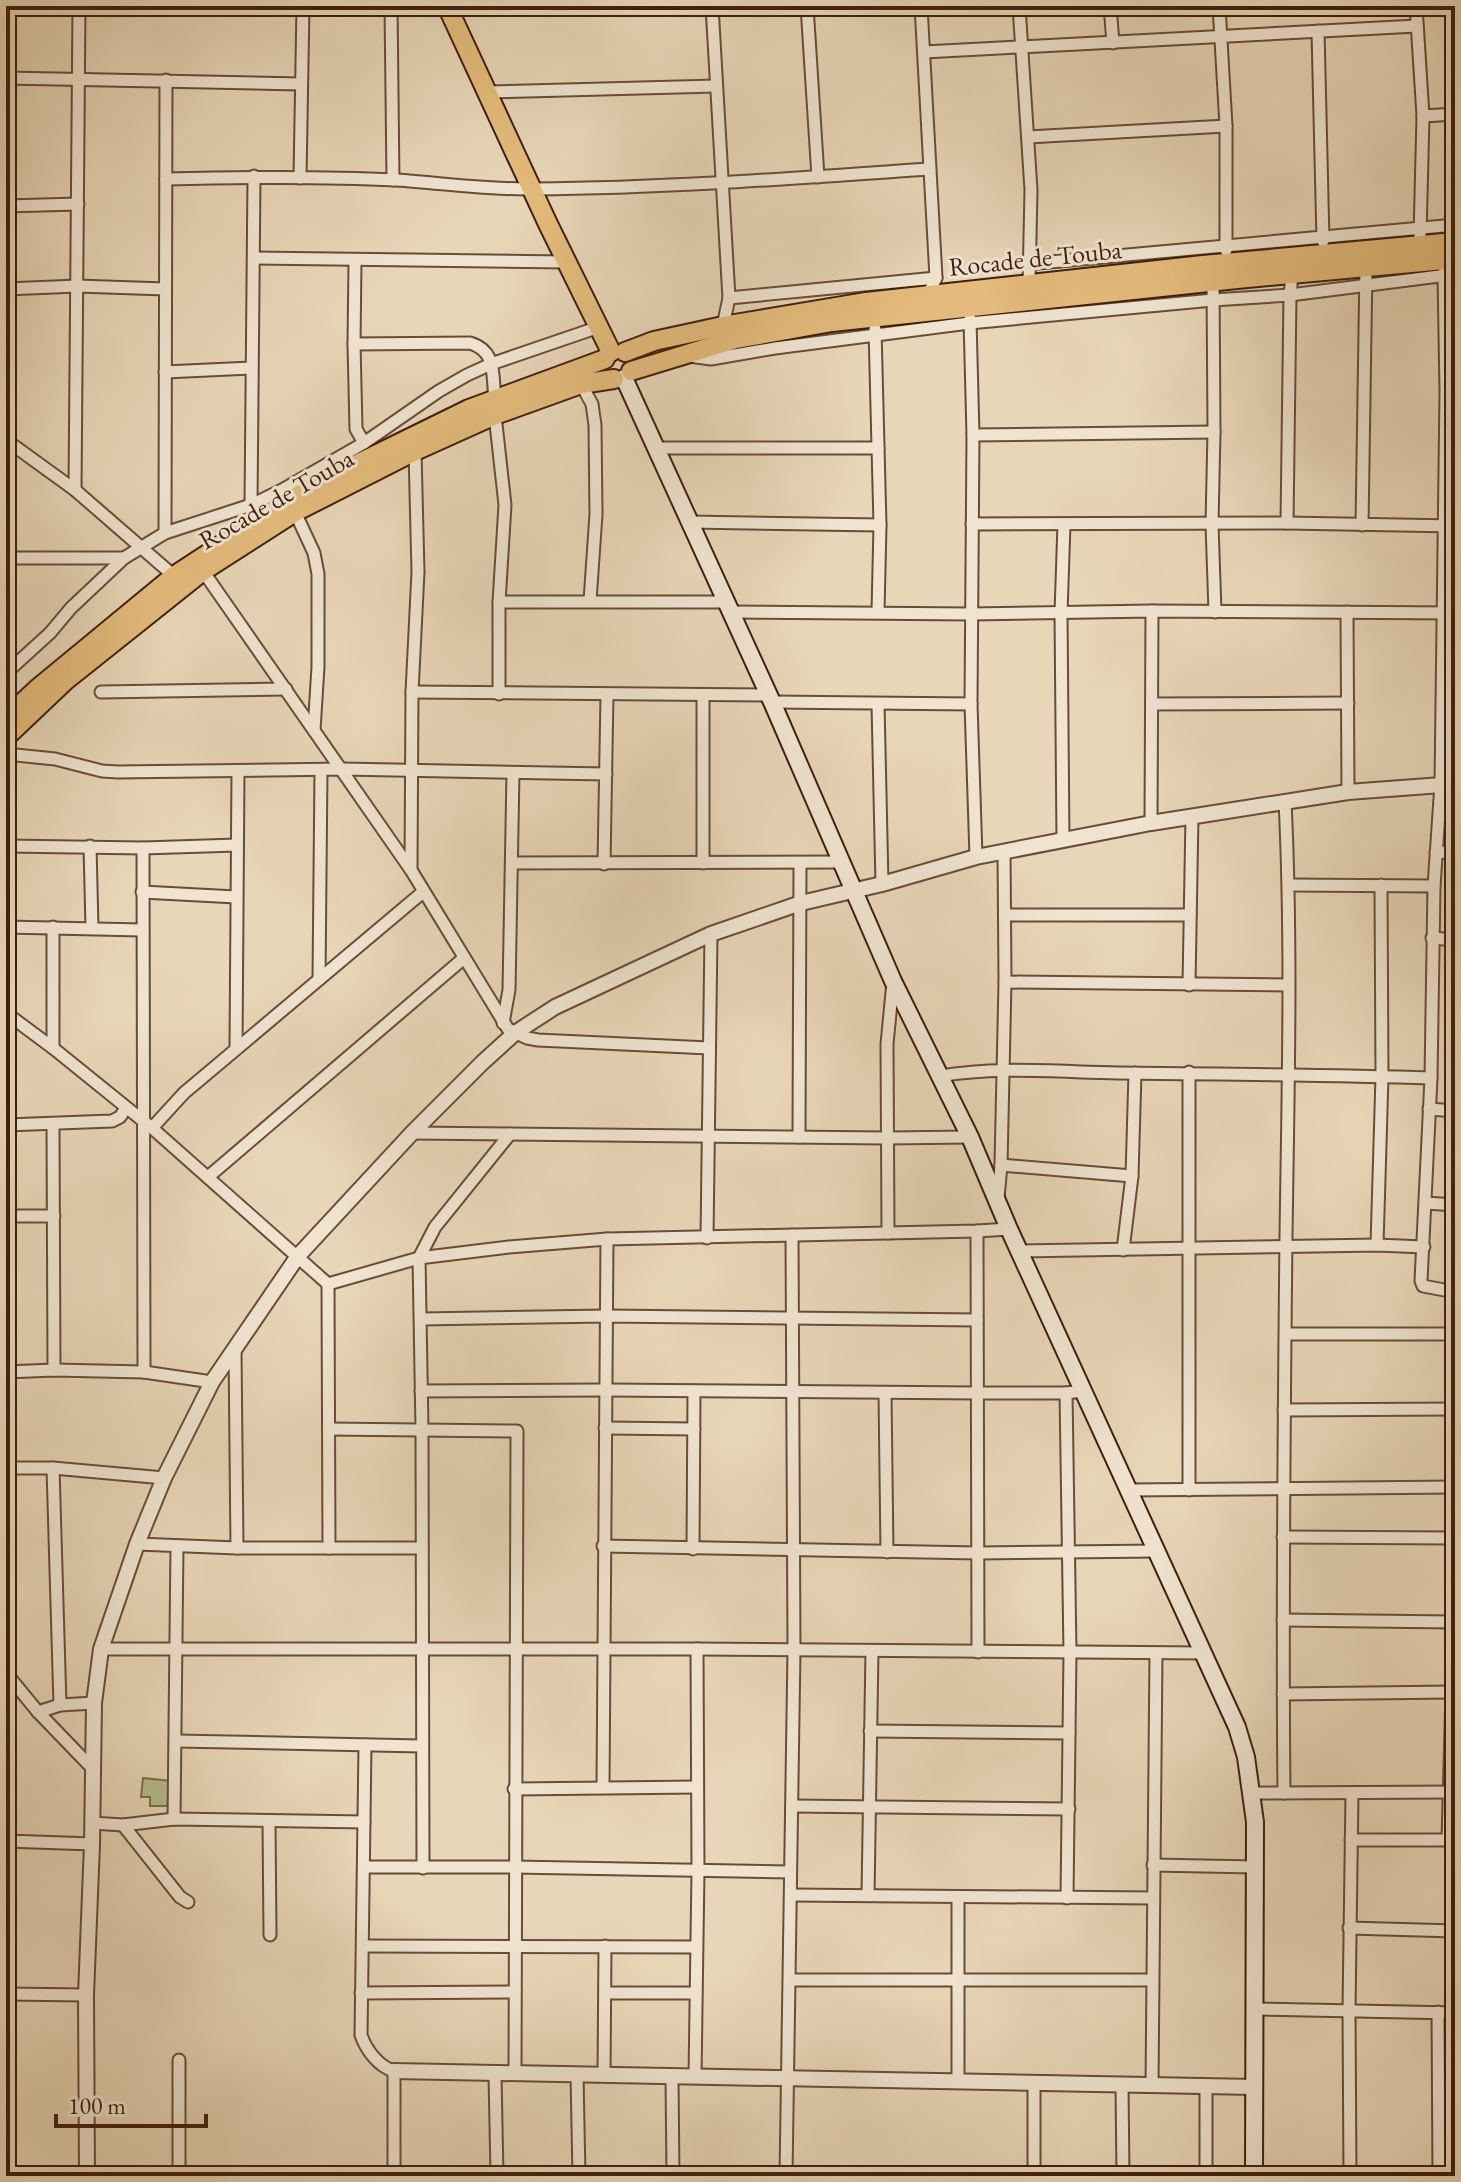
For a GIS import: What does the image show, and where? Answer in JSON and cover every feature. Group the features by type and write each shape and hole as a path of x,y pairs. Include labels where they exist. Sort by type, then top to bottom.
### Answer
{"main road":[{"path":"447,6 599,327 614,355 632,360 623,376"},
{"name":"Rocade de Touba","path":"6,737 65,681 288,501 415,451 495,407 614,355 654,341 820,309 1029,285 1226,254 1420,237 1455,242"},
{"name":"Rocade de Touba","path":"6,718 174,576 288,501 429,428 495,407 623,376 736,339 832,322 875,326 970,315 1042,301 1213,291 1292,275 1366,267 1450,267"},
{"path":"614,355 604,364 606,373 623,376"},
{"path":"623,376 770,698 893,981 970,1137 1020,1251 1075,1392 1130,1490 1237,1727 1246,1757 1255,1822 1254,2176"}],"street":[{"path":"75,490 79,6"},
{"path":"300,178 303,6"},
{"path":"391,6 393,180"},
{"path":"712,6 729,298 723,326"},
{"path":"807,6 818,177"},
{"path":"921,6 936,278 928,295"},
{"path":"1019,6 1031,190 1029,285"},
{"path":"1110,6 1113,43"},
{"path":"1028,264 1226,254 1226,126 1219,6"},
{"path":"1416,6 1423,116 1420,237 1455,225"},
{"path":"924,52 1417,26"},
{"path":"1318,31 1324,245"},
{"path":"6,78 300,84"},
{"path":"165,533 166,80"},
{"path":"487,92 716,86"},
{"path":"1423,116 1455,114"},
{"path":"1028,137 1226,126"},
{"path":"166,179 254,176 393,180 532,189 721,183 929,169"},
{"path":"251,505 254,176"},
{"path":"6,206 78,204"},
{"path":"255,258 566,262"},
{"path":"355,261 356,429 364,443"},
{"path":"1362,525 1366,267"},
{"path":"1215,612 1212,524 1213,291 1290,295 1365,286 1450,267 1448,784 1436,852 1434,886 1431,1078 1421,1281 1423,1286 1455,1292"},
{"path":"1287,523 1292,275"},
{"path":"729,298 936,278"},
{"path":"6,289 77,286 165,289"},
{"path":"970,315 973,435 971,704 976,857"},
{"path":"875,326 880,525 878,612"},
{"path":"6,673 124,558 141,547 165,533 251,505 288,501 364,443 454,381 491,364 599,327"},
{"path":"354,344 470,343 486,350 491,364 505,505 499,602 499,694"},
{"path":"165,372 251,368"},
{"path":"581,384 592,404 595,425 596,514 590,601"},
{"path":"973,435 1214,432"},
{"path":"6,440 75,490 174,576"},
{"path":"654,448 878,448"},
{"path":"411,870 412,692 418,572 415,451"},
{"path":"288,501 314,553 318,574 314,730"},
{"path":"690,522 880,525"},
{"path":"972,524 1449,526"},
{"path":"1063,840 1061,613 1064,524"},
{"path":"6,558 124,558"},
{"path":"203,571 411,870 503,1023 515,1033 538,1040 709,1048"},
{"path":"499,602 590,601 971,614 1152,611 1449,613"},
{"path":"1151,823 1152,611"},
{"path":"1347,612 1348,792"},
{"path":"101,692 286,689"},
{"path":"412,692 703,695 878,704 971,704"},
{"path":"604,864 607,695"},
{"path":"703,695 703,863"},
{"path":"1152,704 1348,703"},
{"path":"878,704 882,884"},
{"path":"6,754 55,759 102,771 342,769 606,774"},
{"path":"319,979 321,770"},
{"path":"236,1048 238,771"},
{"path":"503,1023 509,990 513,773"},
{"path":"33,2176 87,2176 86,1995 94,1703 101,1649 137,1544 164,1478 212,1382 298,1256 483,1062 515,1033 571,998 711,934 801,903 976,857 1151,823 1348,792 1448,784"},
{"path":"1284,1793 1283,1490 1289,885 1285,801"},
{"path":"1189,985 1192,816"},
{"path":"6,846 143,848 237,845"},
{"path":"90,846 92,928"},
{"path":"143,848 142,930 148,1124 144,1372"},
{"path":"997,1202 1001,1165 1005,982 1004,852"},
{"path":"1436,852 1455,853"},
{"path":"513,863 840,862"},
{"path":"799,1137 800,863"},
{"path":"1289,885 1434,886"},
{"path":"1377,1245 1382,1077 1381,885"},
{"path":"142,892 236,897"},
{"path":"148,1124 423,892"},
{"path":"1006,915 1190,915"},
{"path":"6,927 142,930"},
{"path":"53,927 53,1048"},
{"path":"707,1238 711,934"},
{"path":"1432,938 1455,940"},
{"path":"208,1177 464,958"},
{"path":"888,1233 887,1044 893,981"},
{"path":"1005,982 1288,985"},
{"path":"6,1013 12,1022 53,1048 148,1124 328,1284 329,1548"},
{"path":"940,1076 1001,1072 1189,1072 1431,1078"},
{"path":"1189,1072 1189,1490"},
{"path":"1123,1250 1132,1176 1135,1073"},
{"path":"6,1125 112,1121 120,1117 126,1108"},
{"path":"1429,1109 1455,1111"},
{"path":"53,1124 54,1370"},
{"path":"412,1133 970,1137"},
{"path":"423,1868 419,1258 435,1227 510,1134"},
{"path":"1001,1165 1132,1176"},
{"path":"1426,1203 1455,1205"},
{"path":"6,1216 54,1216"},
{"path":"328,1284 419,1258 607,1239 1009,1229"},
{"path":"977,1231 978,1652"},
{"path":"786,2176 794,1650 792,1235"},
{"path":"603,1787 607,1239"},
{"path":"1020,1251 1377,1245 1424,1247"},
{"path":"421,1319 607,1316 977,1320"},
{"path":"1286,1334 1455,1334"},
{"path":"235,1349 237,1548"},
{"path":"6,1372 144,1372 212,1382"},
{"path":"1351,1840 1452,1840 1455,1385"},
{"path":"421,1391 1075,1392 1068,1552 1067,1898"},
{"path":"693,1549 694,1391"},
{"path":"885,1393 887,1552"},
{"path":"1284,1410 1454,1409"},
{"path":"605,1428 694,1429"},
{"path":"329,1429 517,1431 515,2074"},
{"path":"6,1468 53,1468 164,1478"},
{"path":"53,1468 60,1705"},
{"path":"1130,1490 1454,1487"},
{"path":"1283,1537 1453,1538"},
{"path":"137,1544 237,1548 422,1548"},
{"path":"174,1819 177,1546"},
{"path":"603,1546 978,1553 1157,1551"},
{"path":"1283,1620 1453,1622"},
{"path":"101,1649 1204,1653"},
{"path":"695,2077 697,1649"},
{"path":"868,1895 872,1651"},
{"path":"1152,2086 1156,1653"},
{"path":"6,1673 38,1712 93,1769"},
{"path":"1283,1694 1452,1692"},
{"path":"38,1712 60,1705 94,1703"},
{"path":"870,1731 1069,1733"},
{"path":"177,1741 421,1746"},
{"path":"365,1745 361,2035 383,2067 394,2071 495,2075 1255,2087"},
{"path":"514,1789 697,1787"},
{"path":"1252,1793 1452,1792"},
{"path":"1350,2176 1352,1793"},
{"path":"792,1806 1069,1809"},
{"path":"92,1823 123,1825 174,1819 364,1822"},
{"path":"269,1821 270,1935"},
{"path":"123,1825 180,1897 188,1902"},
{"path":"6,1841 92,1844"},
{"path":"1153,1865 1255,1867"},
{"path":"364,1867 790,1872"},
{"path":"791,1895 1153,1898"},
{"path":"958,1898 958,2082"},
{"path":"1349,1928 1455,1931"},
{"path":"363,1946 696,1947"},
{"path":"604,2075 605,1946"},
{"path":"790,1980 1152,1980"},
{"path":"361,1993 515,1992"},
{"path":"606,1993 695,1993"},
{"path":"6,1994 86,1995"},
{"path":"1255,2009 1455,2013"},
{"path":"1438,2012 1439,2176"},
{"path":"179,2060 179,2176"},
{"path":"394,2071 394,2176"},
{"path":"495,2075 497,2176"},
{"path":"577,2075 579,2176"},
{"path":"672,2077 673,2176"},
{"path":"1034,2083 1034,2176"},
{"path":"1122,2086 1123,2176"},
{"path":"1206,2086 1206,2176"},
{"path":"1440,2137 1455,2138"}],"green space":[{"path":"143,1778 171,1781 172,1806 150,1806 150,1797 141,1797"}]}
